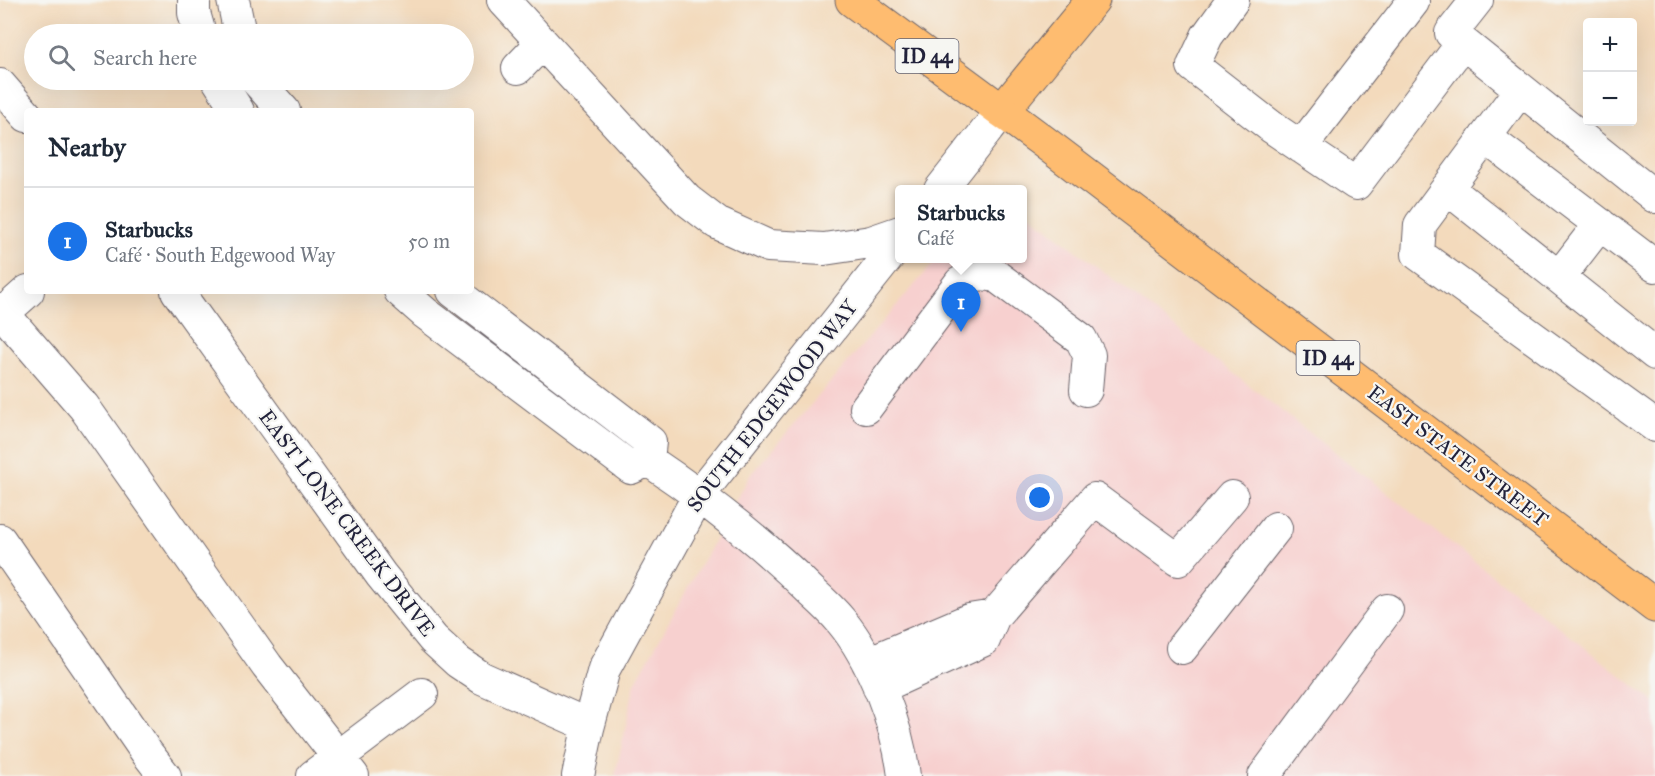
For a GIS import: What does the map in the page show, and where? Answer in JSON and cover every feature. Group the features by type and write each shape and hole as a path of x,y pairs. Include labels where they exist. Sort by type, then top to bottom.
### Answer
{"main road":[{"name":"ID 44","path":"852,0 1002,111"},
{"path":"1002,111 1093,0"},
{"name":"EAST STATE STREET","path":"1002,111 1655,606"}],"street":[{"path":"194,0 197,24"},
{"path":"233,0 238,24"},
{"path":"502,0 687,200 717,223 768,246 813,249 871,242 895,234"},
{"path":"1233,0 1207,36 1193,66 1273,128 1356,184 1456,39 1477,0"},
{"path":"1301,147 1411,1 1655,197"},
{"path":"518,68 542,43"},
{"path":"0,85 24,113"},
{"path":"224,90 236,108"},
{"path":"265,90 281,108"},
{"path":"1520,90 1420,225 1418,254 1655,426"},
{"path":"943,185 1002,111"},
{"path":"1485,137 1655,266"},
{"path":"1447,188 1655,354"},
{"path":"1559,277 1600,224"},
{"name":"SOUTH EDGEWOOD WAY","path":"578,776 588,724 604,669 699,495 895,248"},
{"path":"866,408 960,283 972,275 984,273 996,276 1081,339 1089,355 1086,390"},
{"path":"24,294 1,313 84,407 267,666 345,767"},
{"name":"EAST LONE CREEK DRIVE","path":"179,294 381,575 433,639 458,662 482,678 588,724"},
{"path":"403,294 425,313 631,468 648,460"},
{"path":"457,294 650,442 648,460"},
{"path":"648,460 699,495 778,558 842,622 873,675 894,724 904,776"},
{"path":"873,675 984,640 994,616 1095,500 1178,560 1232,497"},
{"path":"1182,648 1276,528"},
{"path":"0,540 165,776"},
{"path":"1264,776 1388,610"},
{"path":"313,776 345,767 422,694"}],"shaded area":[{"path":"1027,212 1655,702 1655,776 615,776 635,683 751,474 934,263 1027,263"}],"place":[{"name":"Starbucks","path":"961,332"}]}
